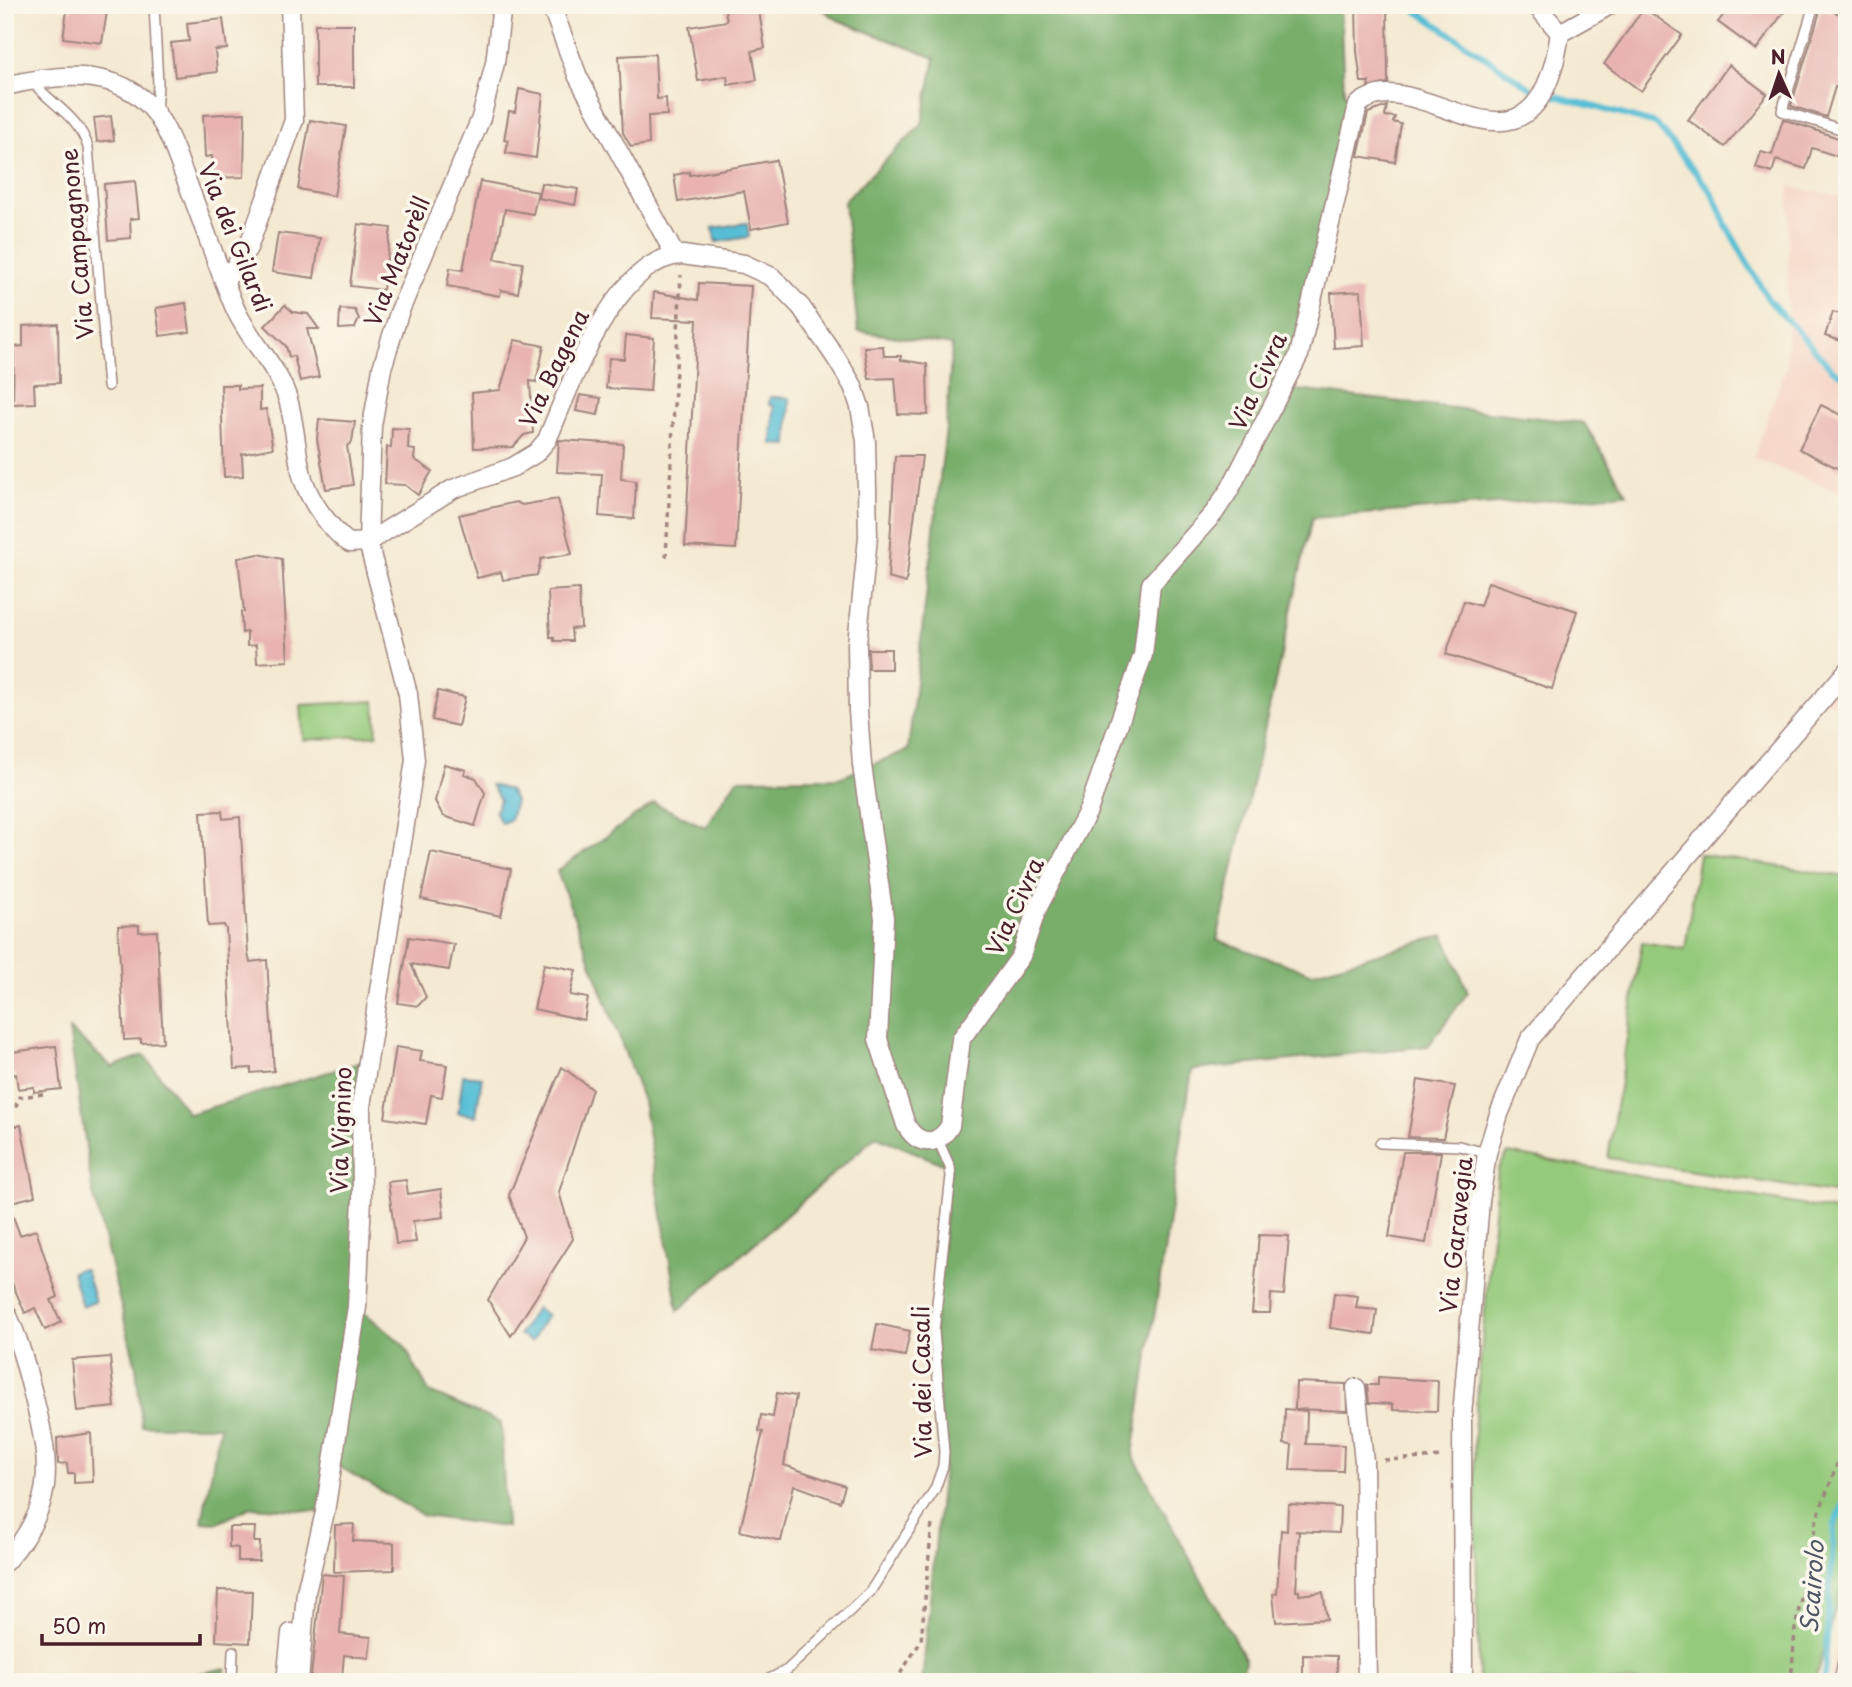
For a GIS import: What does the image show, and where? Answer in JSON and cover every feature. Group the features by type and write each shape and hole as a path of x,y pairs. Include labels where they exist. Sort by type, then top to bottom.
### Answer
{"street":[{"path":"225,281 248,248 294,120 290,5"},
{"name":"Via Matorèll","path":"368,542 369,454 382,368 399,313 481,118 495,63 502,5"},
{"path":"551,5 578,77 679,255 744,264 772,277 801,307 853,386 866,441 868,537 857,645 858,711 862,765 884,918 878,1039 898,1105 912,1135 922,1142 938,1140"},
{"path":"1536,5 1560,33 1610,5"},
{"name":"Via Civra","path":"938,1140 950,1126 961,1039 1021,956 1037,909 1088,811 1143,655 1151,583 1214,513 1230,489 1299,355 1358,105 1364,100 1394,96 1491,122 1516,119 1534,107 1555,64 1560,33"},
{"name":"Via dei Gilardi","path":"5,86 53,75 93,77 127,89 156,113 172,145 240,318 284,388 292,420 299,471 305,488 318,510 344,539 368,542"},
{"name":"Via Bagena","path":"368,542 453,489 513,467 536,453 547,440 588,345 621,292 647,270 679,255"},
{"name":"Via Vignino","path":"299,1682 306,1592 325,1512 357,1307 362,1198 361,1107 415,760 408,694 368,542"},
{"name":"Via Garavegia","path":"1463,1682 1460,1457 1480,1200 1488,1153 1499,1114 1530,1039 1846,676"},
{"path":"5,1310 29,1372 44,1436 46,1469 35,1524 5,1562"},
{"path":"1356,1388 1364,1461 1367,1682"},
{"path":"286,1682 295,1604 306,1592"}],"lane":[{"path":"154,5 158,84 156,113"},
{"path":"1814,5 1783,111 1847,131"},
{"name":"Via Campagnone","path":"30,80 42,94 74,119 88,146 108,386"},
{"name":"Via dei Casali","path":"764,1682 787,1670 870,1592 935,1489 943,1466 934,1331 951,1176 950,1167 938,1140"},
{"path":"1380,1143 1459,1146 1488,1153"},
{"path":"1839,1682 1847,1641"},
{"path":"232,1682 233,1651"}],"path":[{"path":"666,557 679,255"},
{"path":"5,1109 16,1106 19,1097 44,1094"},
{"path":"1791,1682 1795,1630 1817,1518 1847,1438"},
{"path":"1364,1461 1460,1457"},
{"path":"895,1682 921,1641 935,1489"}],"shaded area":[{"path":"1789,187 1847,197 1847,495 1753,458 1787,364"},
{"path":"1847,671 1847,711 1824,700"},
{"path":"1847,1592 1847,1682 1830,1682 1830,1678"}],"green space":[{"path":"816,5 1340,5 1344,91 1354,113 1304,343 1280,388 1584,423 1627,494 1312,518 1217,940 1311,973 1444,935 1468,992 1428,1046 1192,1070 1133,1455 1245,1659 1242,1682 922,1682 943,1466 934,1331 950,1167 876,1136 678,1311 643,1101 557,871 654,803 705,827 737,779 839,778 908,750 946,428 952,345 858,331 844,201 922,124 935,58 838,20"},
{"path":"375,701 377,735 303,740 301,705"},
{"path":"1699,854 1847,877 1847,1195 1608,1158 1642,942 1685,949"},
{"path":"69,1029 112,1067 144,1055 189,1114 368,1060 357,1307 403,1344 429,1392 501,1423 506,1527 424,1516 333,1463 325,1512 251,1507 218,1523 202,1522 220,1426 142,1426 136,1367 92,1189"},
{"path":"1508,1153 1847,1213 1847,1569 1814,1682 1479,1682 1474,1431 1498,1169"},
{"path":"226,1668 222,1682 168,1682 168,1680"}],"water":[{"path":"747,223 749,237 716,242 713,228"},
{"path":"770,397 790,398 788,445 772,444 774,406 769,405"},
{"path":"491,785 509,790 515,801 510,820 501,823 495,812 500,800"},
{"path":"463,1075 482,1077 476,1116 458,1113"},
{"path":"85,1269 95,1302 82,1307 72,1272"},
{"path":"536,1308 547,1315 531,1342 519,1335"}],"building":[{"path":"72,5 108,5 102,43 63,38 67,10 71,10"},
{"path":"724,5 758,5 765,48 752,51 757,80 728,85 727,76 698,81 689,27 727,21"},
{"path":"1356,5 1387,5 1388,83 1368,88 1369,82 1361,82"},
{"path":"1731,5 1789,5 1756,50 1718,22"},
{"path":"1644,8 1682,35 1641,91 1604,64"},
{"path":"1821,8 1847,16 1847,49 1840,70 1847,73 1847,91 1835,87 1826,117 1791,106"},
{"path":"223,19 227,49 215,50 217,72 175,77 171,43 189,41 187,23"},
{"path":"315,24 354,24 354,87 315,87"},
{"path":"655,54 657,99 666,98 667,115 648,116 649,144 631,147 623,133 619,56"},
{"path":"1729,65 1767,94 1725,147 1688,120"},
{"path":"519,89 543,94 536,158 506,153 508,141 504,140 509,111 515,112"},
{"path":"1387,106 1385,116 1395,117 1393,122 1401,124 1395,162 1358,156 1368,113"},
{"path":"245,113 244,177 213,178 212,156 205,157 203,115"},
{"path":"111,116 114,140 97,142 94,118"},
{"path":"1783,119 1847,141 1843,158 1812,148 1806,169 1776,160 1772,173 1756,168 1761,152 1772,155"},
{"path":"310,120 346,126 334,196 298,189"},
{"path":"776,160 788,222 751,229 744,191 678,202 674,175 689,172 690,175"},
{"path":"135,181 139,218 130,219 131,238 108,240 104,184"},
{"path":"480,181 538,192 533,214 505,209 495,259 523,263 518,293 501,290 500,296 447,286 450,268 463,270"},
{"path":"541,183 578,189 575,205 538,198"},
{"path":"358,224 391,228 383,290 350,286"},
{"path":"278,233 320,238 314,278 272,272"},
{"path":"699,283 751,286 736,549 685,546 697,320 652,318 654,292 698,300"},
{"path":"1361,291 1364,346 1334,348 1331,293"},
{"path":"186,303 190,332 160,336 156,308"},
{"path":"285,305 293,312 308,314 319,329 307,329 319,377 300,381 294,356 289,357 286,346 265,326"},
{"path":"340,309 355,310 359,319 355,328 339,329"},
{"path":"1833,312 1847,316 1847,343 1825,336"},
{"path":"58,324 59,383 34,384 35,403 13,404 14,347 23,346 23,326"},
{"path":"626,335 654,338 650,391 606,388 609,358 624,359"},
{"path":"515,340 544,346 536,382 530,381 533,433 524,435 513,447 474,448 472,393 500,390"},
{"path":"883,346 884,356 901,356 901,360 927,364 928,415 898,414 895,378 869,379 864,347"},
{"path":"221,385 238,385 238,389 260,388 260,410 266,409 273,448 242,454 243,476 224,477"},
{"path":"580,395 601,398 598,415 576,411"},
{"path":"1821,405 1847,418 1847,473 1799,449"},
{"path":"319,419 355,422 352,442 347,446 353,485 326,489 317,439"},
{"path":"392,428 409,429 408,449 415,450 414,459 432,471 418,495 405,485 385,484 387,447 391,448"},
{"path":"559,440 623,444 621,479 636,481 634,519 599,516 602,474 557,472"},
{"path":"895,456 922,456 906,583 888,578"},
{"path":"558,499 572,554 541,559 537,575 503,580 501,572 477,578 459,515 516,502 522,505"},
{"path":"259,554 282,559 288,661 257,663 256,645 247,646 247,632 242,633 241,612 244,612 238,558"},
{"path":"1488,582 1577,611 1552,689 1446,654 1464,601 1480,606"},
{"path":"579,589 581,628 571,629 572,641 554,641 554,637 550,637 548,591"},
{"path":"868,649 891,649 891,669 869,669"},
{"path":"438,691 465,697 458,726 432,720"},
{"path":"444,764 466,770 464,774 476,778 485,793 475,826 443,816 435,801"},
{"path":"222,811 223,819 240,817 248,954 250,962 267,960 274,1071 251,1073 251,1068 234,1069 226,929 224,925 208,926 201,812"},
{"path":"431,852 511,869 501,916 421,899"},
{"path":"139,925 139,932 157,931 163,1042 141,1043 141,1039 124,1040 118,926"},
{"path":"409,937 454,944 449,970 411,964 426,997 418,1006 398,1003"},
{"path":"544,964 576,970 570,995 588,998 584,1020 534,1009"},
{"path":"56,1046 61,1089 34,1092 34,1087 18,1089 16,1074 8,1076 5,1053"},
{"path":"396,1047 422,1051 420,1061 447,1065 442,1097 431,1095 426,1124 385,1118"},
{"path":"562,1067 592,1089 559,1192 573,1239 511,1336 488,1300 524,1237 509,1195"},
{"path":"1418,1080 1455,1086 1443,1138 1408,1137"},
{"path":"21,1125 35,1196 8,1203 20,1235 36,1230 58,1297 51,1300 61,1322 45,1330 35,1308 25,1313 5,1267 5,1129"},
{"path":"1403,1152 1441,1152 1426,1243 1389,1237"},
{"path":"406,1180 408,1194 441,1189 444,1217 413,1221 416,1242 396,1244 388,1182"},
{"path":"1259,1235 1289,1236 1284,1295 1271,1294 1270,1313 1252,1313"},
{"path":"1334,1293 1358,1296 1356,1308 1377,1310 1374,1334 1330,1328"},
{"path":"877,1324 910,1331 905,1356 872,1350"},
{"path":"110,1357 115,1407 77,1411 72,1360"},
{"path":"1378,1377 1438,1381 1437,1411 1393,1410 1393,1404 1369,1403 1367,1385 1378,1385"},
{"path":"1296,1382 1346,1384 1347,1411 1295,1409"},
{"path":"777,1393 796,1396 784,1465 845,1486 840,1502 794,1485 781,1541 740,1531 763,1432 759,1431 761,1415 773,1417"},
{"path":"1285,1409 1307,1411 1306,1444 1344,1445 1343,1471 1290,1470 1292,1445 1284,1444"},
{"path":"91,1433 93,1482 74,1483 74,1473 68,1473 67,1463 58,1464 57,1438"},
{"path":"1288,1504 1340,1507 1339,1533 1295,1531 1299,1532 1296,1591 1299,1591 1299,1595 1323,1592 1327,1619 1276,1622 1273,1594 1277,1593 1281,1530 1287,1531"},
{"path":"354,1524 353,1541 394,1543 394,1570 334,1572 335,1525"},
{"path":"229,1527 255,1527 254,1542 260,1542 259,1561 238,1561 238,1548 229,1547"},
{"path":"322,1574 344,1576 340,1634 371,1637 369,1658 344,1655 342,1678 311,1677"},
{"path":"218,1590 252,1591 250,1643 216,1641"},
{"path":"1303,1655 1337,1656 1337,1682 1303,1682"}],"waterway":[{"path":"1408,5 1532,89"},
{"path":"1556,96 1656,124 1713,194 1726,225 1768,299 1832,369 1847,378"},
{"name":"Scairolo","path":"1824,1682 1834,1526 1847,1496"}]}
